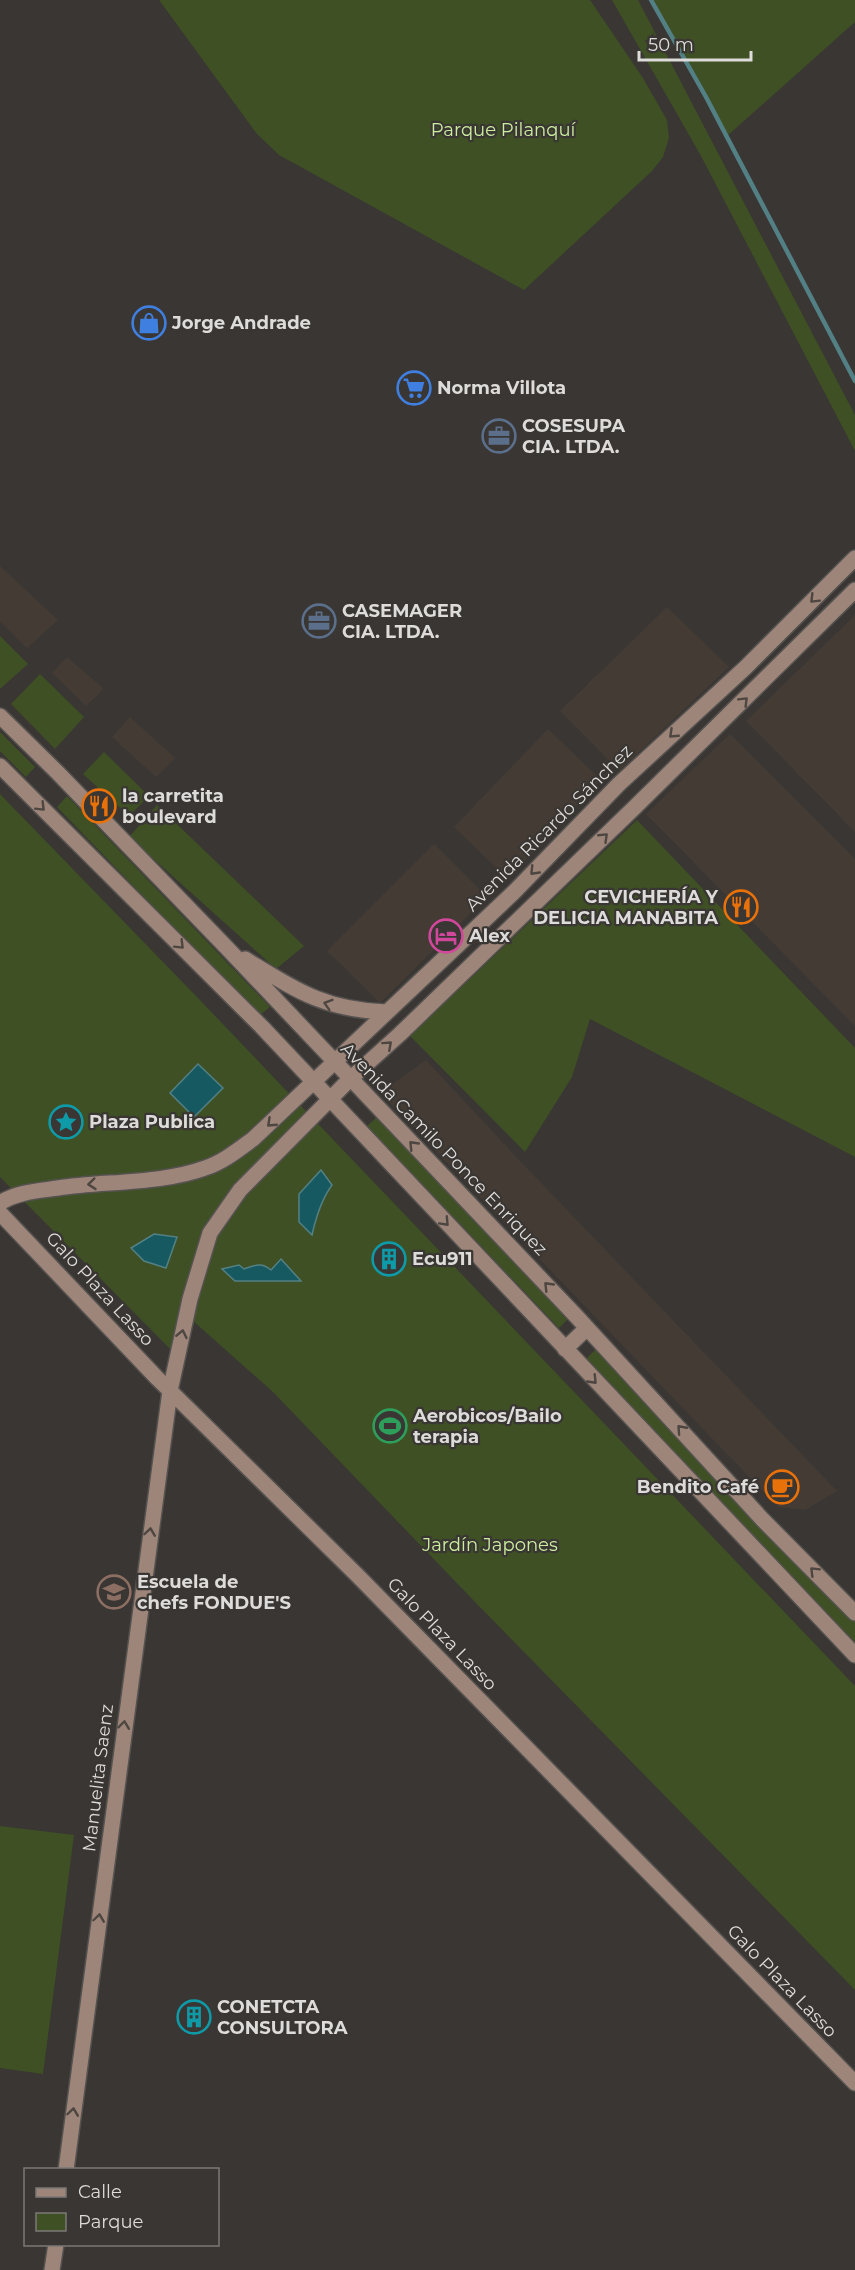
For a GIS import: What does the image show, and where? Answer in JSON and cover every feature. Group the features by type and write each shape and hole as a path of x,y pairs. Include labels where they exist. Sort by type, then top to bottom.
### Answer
{"main road":[{"name":"Avenida Ricardo Sánchez","path":"0,1203 12,1196 73,1186 177,1175 206,1168 230,1156 253,1139 513,893 620,784 746,667 855,558"},
{"path":"170,1391 190,1299 210,1233 240,1190 350,1079 400,1034 635,807 855,591"},
{"name":"Avenida Camilo Ponce Enriquez","path":"0,716 227,948 587,1328 762,1519 855,1613"},
{"path":"0,766 262,1027 855,1655"},
{"path":"227,948 286,985 316,1000 343,1008 386,1012"},
{"name":"Galo Plaza Lasso","path":"0,1213 170,1391 358,1576 855,2083"},
{"path":"565,1349 587,1328"},
{"name":"Manuelita Saenz","path":"66,2168 170,1391"},
{"path":"52,2270 56,2246"}],"shaded area":[{"path":"0,566 58,620 27,648 0,621"},
{"path":"667,607 729,667 619,771 560,711"},
{"path":"855,615 855,832 746,721"},
{"path":"67,657 104,689 86,706 52,673"},
{"path":"130,717 175,758 156,777 112,737"},
{"path":"548,729 601,780 508,879 454,827"},
{"path":"730,734 855,859 855,1026 646,814"},
{"path":"434,844 487,897 380,1003 327,951"},
{"path":"426,1060 837,1491 805,1510 778,1507 380,1093"}],"green space":[{"name":"Parque Pilanquí","path":"159,0 590,0 643,78 667,120 669,138 663,157 652,171 524,290 279,155 257,134"},
{"path":"612,0 638,0 855,415 855,451 701,156"},
{"path":"652,0 855,0 855,22 726,137"},
{"path":"0,636 28,664 0,689"},
{"path":"40,674 84,717 55,749 11,704"},
{"path":"0,732 35,767 26,777 0,751"},
{"path":"104,752 149,796 129,816 83,774"},
{"name":"Jardín Japones","path":"0,794 855,1686 855,1990 273,1392 183,1312 176,1355 0,1177"},
{"path":"67,796 270,1007 259,1016 57,807"},
{"path":"157,805 304,946 276,969 129,837"},
{"path":"637,820 855,1048 855,1157 590,1019 572,1077 525,1152 410,1036"},
{"path":"377,1117 568,1319 559,1328 367,1126"},
{"path":"596,1349 855,1622 855,1643 586,1359"},
{"path":"0,1826 74,1835 43,2074 0,2068"}],"water":[{"path":"198,1064 223,1088 194,1117 170,1093"},
{"path":"321,1170 332,1185 319,1209 312,1235 299,1222 299,1194"},
{"path":"154,1234 177,1237 166,1268 144,1261 131,1248"},
{"path":"281,1259 301,1281 235,1281 222,1269 239,1265 244,1269 258,1265 271,1270"}],"waterway":[{"path":"651,0 706,97 855,381"}],"place":[{"name":"Jorge Andrade","path":"149,323"},
{"name":"Norma Villota","path":"414,388"},
{"name":"COSESUPA CIA. LTDA.","path":"499,436"},
{"name":"CASEMAGER CIA. LTDA.","path":"319,621"},
{"name":"la carretita boulevard","path":"99,806"},
{"name":"CEVICHERÍA Y DELICIA MANABITA","path":"741,907"},
{"name":"Alex","path":"446,936"},
{"name":"Plaza Publica","path":"66,1122"},
{"name":"Ecu911","path":"389,1259"},
{"name":"Aerobicos/Bailo terapia","path":"390,1426"},
{"name":"Bendito Café","path":"782,1487"},
{"name":"Escuela de chefs FONDUE'S","path":"114,1592"},
{"name":"CONETCTA CONSULTORA","path":"194,2017"}]}
